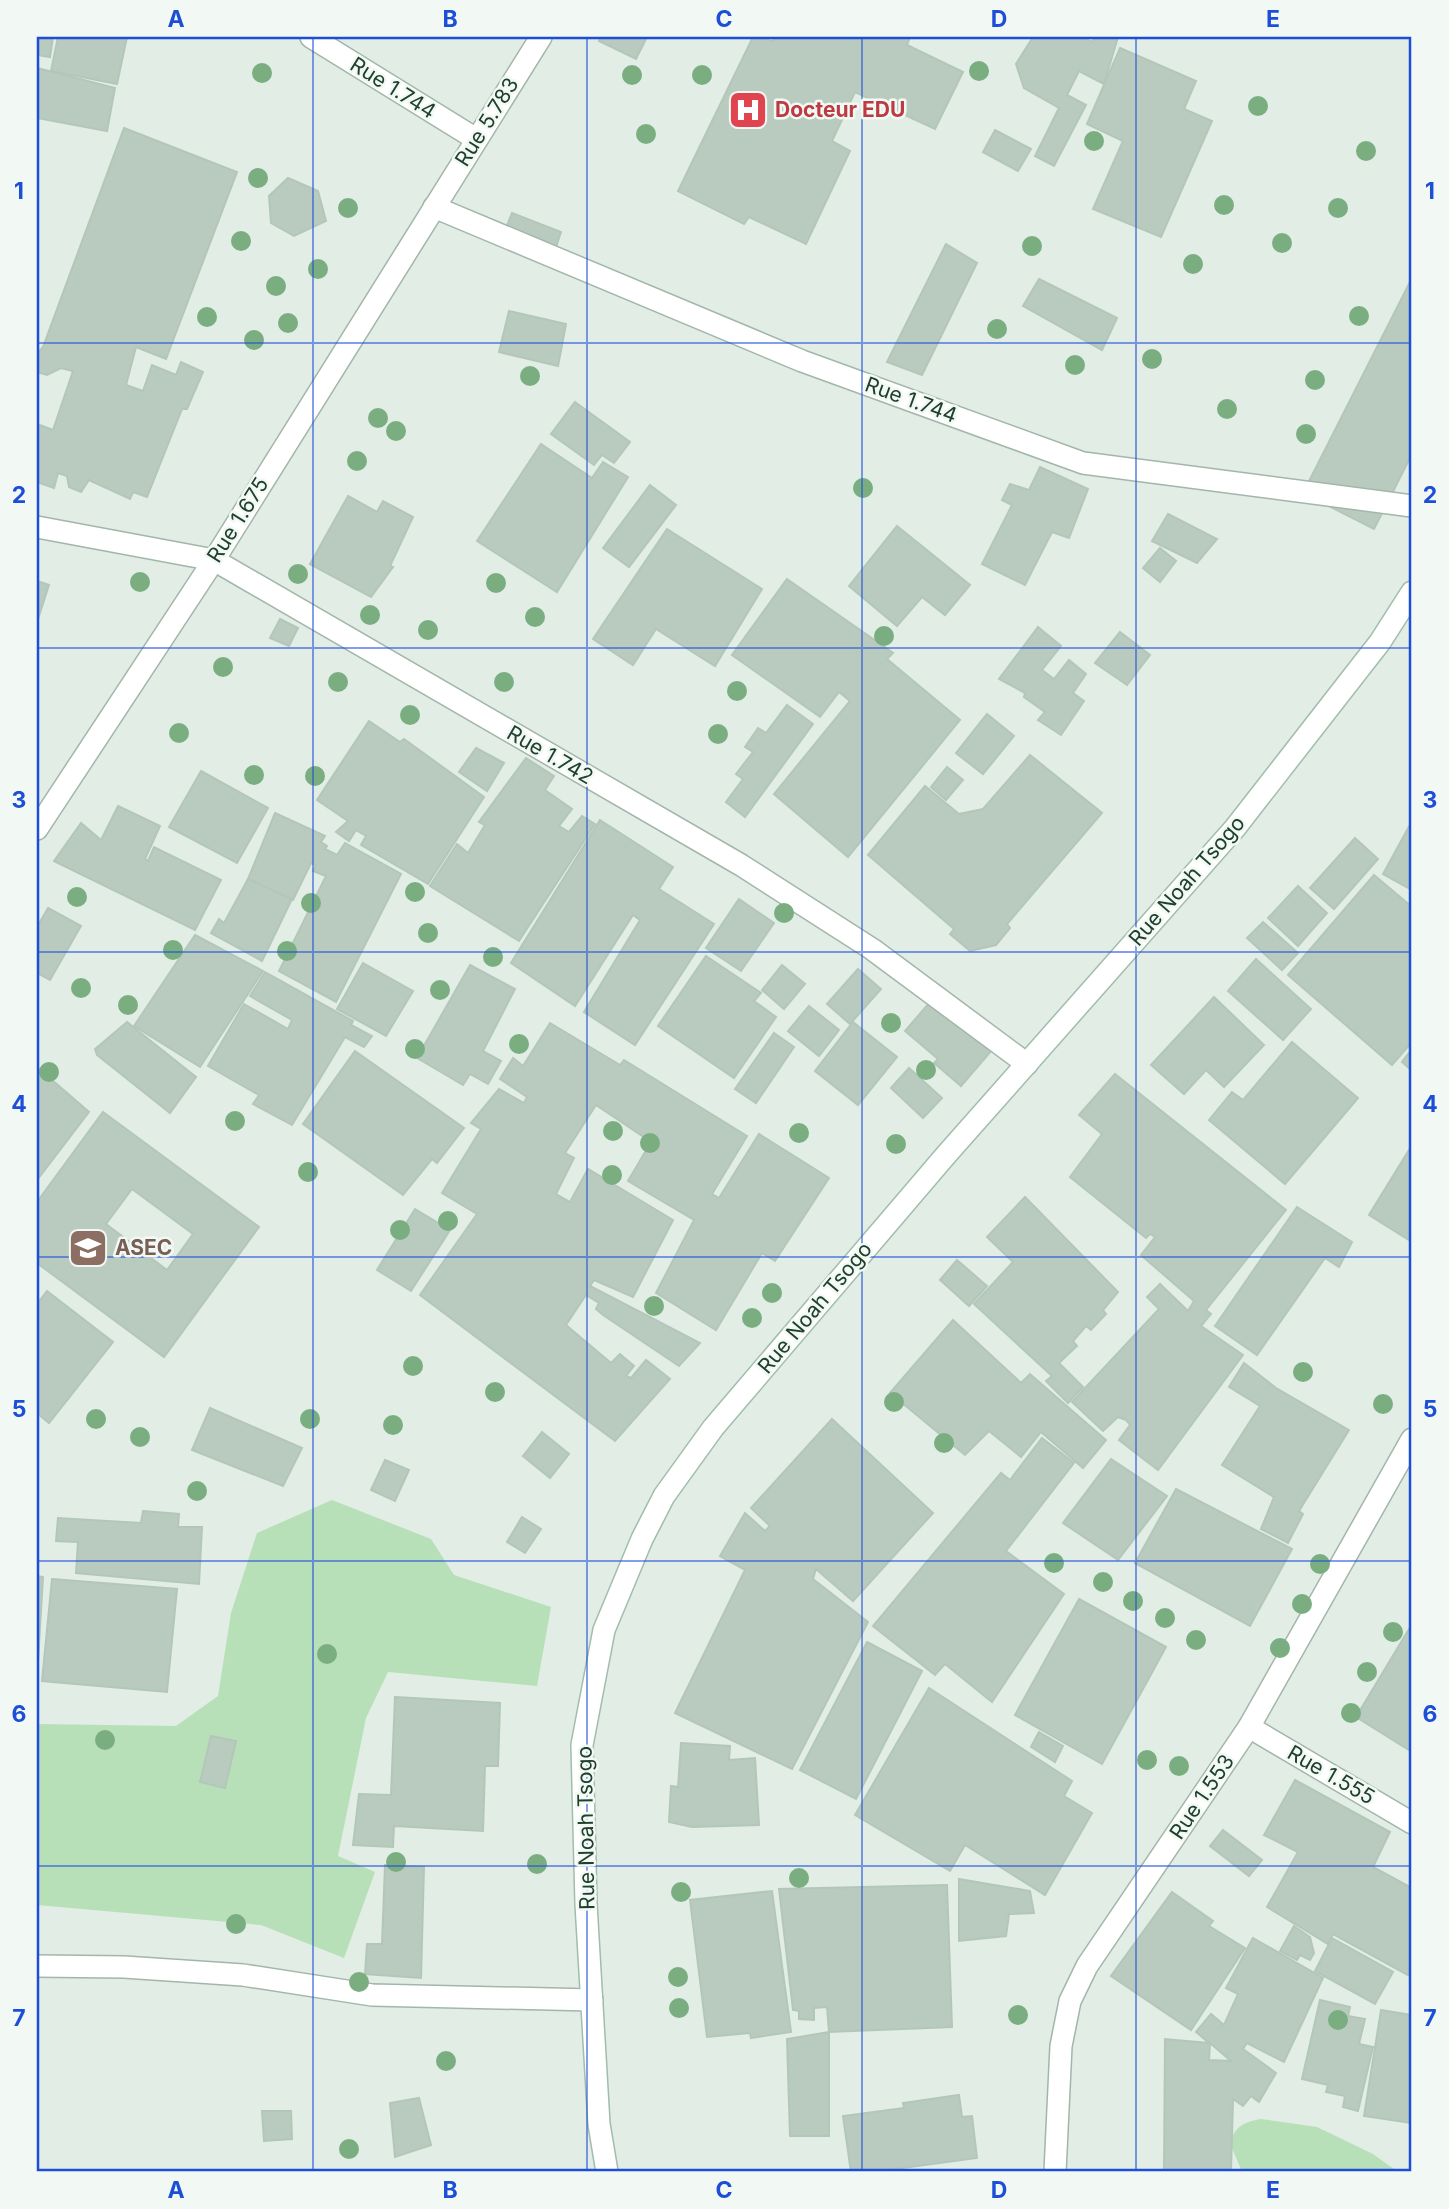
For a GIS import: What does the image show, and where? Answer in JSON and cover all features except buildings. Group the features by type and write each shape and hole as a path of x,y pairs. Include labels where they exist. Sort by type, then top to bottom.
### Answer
{"street":[{"name":"Rue 1.744","path":"311,37 476,139"},
{"name":"Rue 5.783","path":"434,207 541,37"},
{"name":"Rue 1.744","path":"434,207 802,361 1083,463 1412,506"},
{"name":"Rue 1.675","path":"37,830 214,560 434,207"},
{"name":"Rue 1.742","path":"37,527 214,560 741,865 872,949 1027,1064"},
{"name":"Rue Noah Tsogo","path":"607,2172 599,2124 582,1745 604,1630 642,1539 664,1496 713,1428 1235,828 1380,642 1412,592"},
{"name":"Rue 1.553","path":"1055,2172 1061,2046 1070,2001 1087,1966 1249,1727 1412,1439"},
{"name":"Rue 1.555","path":"1249,1727 1412,1823"},
{"path":"37,1966 124,1967 243,1975 372,1995 592,2000"}],"green space":[{"path":"332,1500 431,1539 454,1575 551,1607 537,1686 388,1672 366,1718 338,1856 375,1872 344,1958 261,1925 37,1905 37,1724 176,1726 218,1696 231,1613 257,1533"},
{"path":"1261,2119 1317,2127 1373,2154 1398,2172 1242,2172 1230,2143 1232,2137 1241,2126"}],"place":[{"name":"Docteur EDU","path":"748,110"},
{"name":"ASEC","path":"88,1248"}]}
